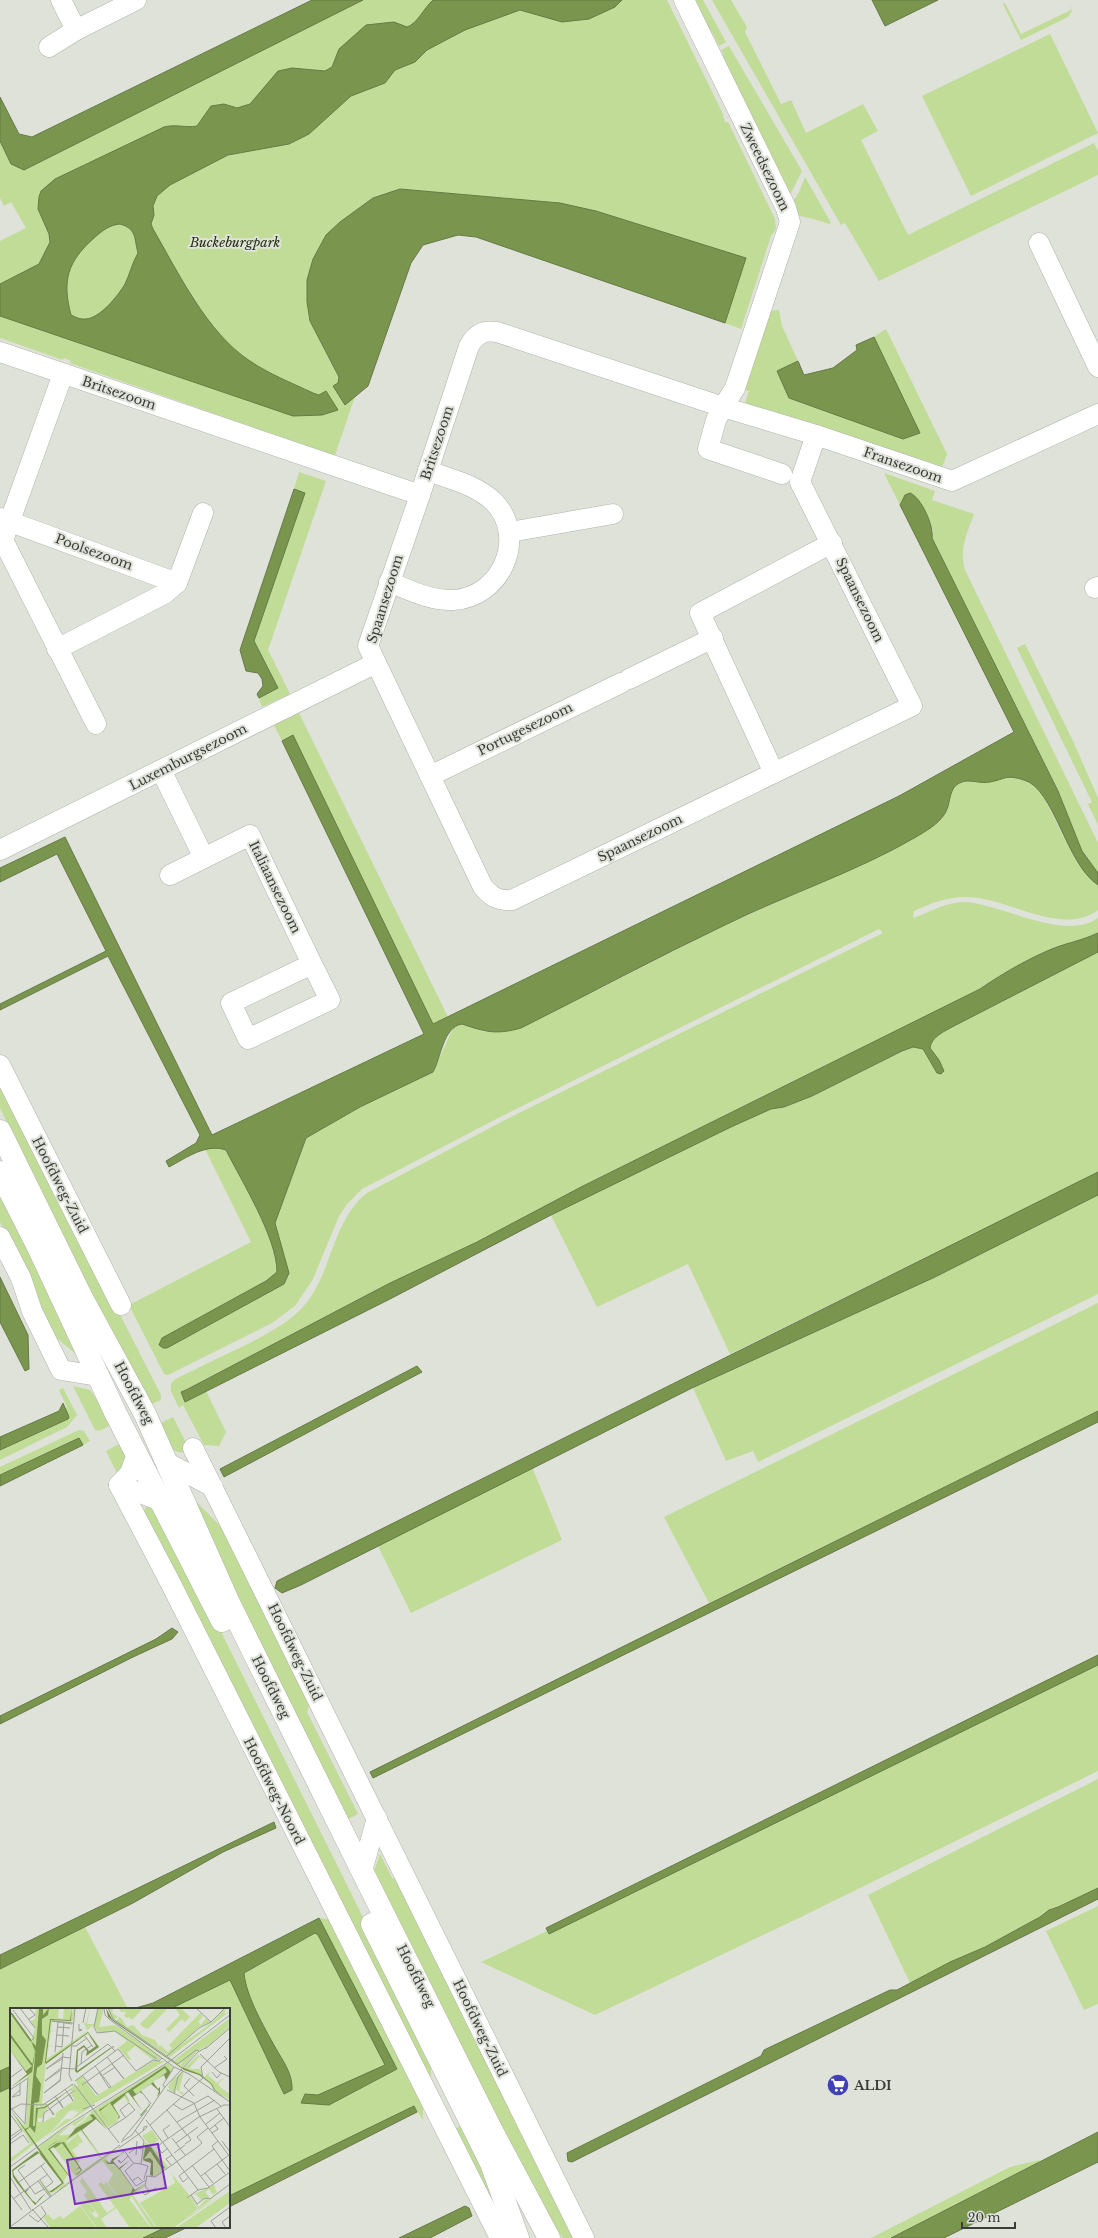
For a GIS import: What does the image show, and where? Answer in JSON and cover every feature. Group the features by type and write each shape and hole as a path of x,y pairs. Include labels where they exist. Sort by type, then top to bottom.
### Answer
{"main road":[{"name":"Hoofdweg","path":"0,1131 82,1298 145,1414 229,1603 491,2129 549,2238"},
{"name":"Hoofdweg","path":"0,1172 39,1249 98,1376 491,2163 518,2238"}],"street":[{"path":"62,0 76,30"},
{"path":"49,47 76,30 136,0"},
{"name":"Zweedsezoom","path":"684,0 786,208 790,222 735,388 723,407"},
{"path":"1039,243 1098,367"},
{"name":"Britsezoom","path":"0,352 420,495 469,346 474,338 487,330 497,332 723,407"},
{"path":"62,374 6,520 3,540 96,724"},
{"path":"723,407 716,420 708,449 782,474"},
{"name":"Fransezoom","path":"723,407 816,435 952,481 1098,414"},
{"name":"Spaansezoom","path":"420,495 368,646 483,887 493,897 502,901 512,900 912,706 832,543 800,482 816,435"},
{"path":"389,582 433,598 452,600 467,598 488,588 499,574 506,558 510,532 504,516 494,502 480,490 428,471"},
{"path":"57,649 164,594 177,582 203,513"},
{"path":"510,532 613,514"},
{"name":"Poolsezoom","path":"6,520 177,582"},
{"path":"774,773 713,638 700,613 832,543"},
{"name":"Portugesezoom","path":"430,776 713,638"},
{"name":"Luxemburgsezoom","path":"0,850 376,663"},
{"path":"161,770 204,858"},
{"name":"Italiaansezoom","path":"170,875 250,835 330,1000 248,1038 230,1003 312,964"},
{"name":"Hoofdweg-Zuid","path":"0,1065 121,1305"},
{"path":"0,1237 21,1278 32,1311 61,1370 98,1376"},
{"name":"Hoofdweg-Zuid","path":"193,1448 584,2238"},
{"path":"137,1454 130,1473 118,1485 161,1501"},
{"path":"168,1463 213,1486"},
{"name":"Hoofdweg-Noord","path":"118,1485 171,1584 500,2238"},
{"path":"362,1871 377,1818"},
{"path":"444,2068 432,2103 465,2111"}],"green space":[{"name":"Buckeburgpark","path":"346,0 667,0 722,112 725,122 728,122 775,219 776,229 771,236 741,329 725,323 726,321 466,225 416,237 360,382 333,461 324,457 321,451 70,363 71,361 64,358 63,360 0,338 0,241 26,228 11,202 4,206 0,198 0,141 11,164"},
{"path":"689,0 703,0 726,42 719,46 712,32 704,30"},
{"path":"712,0 731,0 747,27 745,32 781,104 791,100 806,133 863,104 878,131 861,140 908,235 1094,143 1098,151 1098,175 879,281 845,223 841,225"},
{"path":"1068,2 1072,11 1068,17 1021,40 1003,4 1005,3 1021,34 1071,10"},
{"path":"1050,34 1098,133 971,196 922,96"},
{"path":"729,46 802,171 788,199 720,63 723,54 721,50"},
{"path":"805,177 831,223 829,224 796,215 791,205 799,192"},
{"path":"779,310 782,326 798,361 777,371 903,439 919,433 874,337 886,329 947,454 941,470 745,403 749,391 741,389 769,311"},
{"path":"299,472 326,481 268,650 290,694 262,707 259,698 278,688 254,641 305,493 294,489"},
{"path":"884,473 935,491 932,500 974,514 966,535 963,549 963,563 965,570 1098,843 1098,873 1082,851 1058,791 932,538 933,530 911,493 905,495 900,505"},
{"path":"1025,644 1073,741 1098,798 1098,825 1088,804 1092,802 1017,648"},
{"path":"299,713 448,1017 433,1024 293,736 282,741 274,725"},
{"path":"1009,776 1026,780 1037,786 1063,836 1091,880 1098,885 1098,910 1084,917 1068,920 1035,914 984,899 962,897 940,901 920,908 914,911 913,918 945,905 965,902 980,904 1051,924 1068,926 1084,924 1098,918 1098,933 1055,948 1033,958 999,976 980,989 581,1187 477,1242 390,1283 186,1390 181,1393 185,1401 206,1391 226,1432 219,1446 204,1445 183,1405 179,1408 171,1391 171,1383 181,1376 264,1335 298,1312 309,1299 318,1284 345,1220 355,1205 367,1193 505,1120 883,933 879,929 502,1116 362,1189 347,1204 339,1216 313,1279 295,1306 272,1323 168,1375 164,1374 129,1305 251,1242 205,1149 215,1146 226,1150 265,1227 275,1258 277,1272 266,1281 162,1338 163,1348 167,1348 284,1284 289,1273 275,1223 306,1138 360,1107 433,1072 453,1028 462,1024 484,1032 599,989 725,925 840,874 917,836 941,820 946,813 952,790 959,783 964,781 990,782"},
{"path":"1098,952 1098,1172 730,1354 688,1264 597,1307 551,1215 731,1127 771,1109 784,1107 812,1096 902,1051 913,1047 923,1049 930,1062 941,1074 944,1071 939,1060 930,1048 933,1041 939,1035"},
{"path":"0,1080 161,1395 161,1400 147,1406 0,1108"},
{"path":"1098,1195 1098,1294 758,1462 753,1451 726,1461 693,1388 933,1278"},
{"path":"0,1198 20,1231 77,1355 53,1335 27,1276 0,1222"},
{"path":"1098,1303 1098,1411 709,1603 664,1517"},
{"path":"73,1386 90,1390 107,1412 113,1424 99,1431 95,1430"},
{"path":"63,1388 77,1415 67,1427 0,1460 0,1450 31,1435 67,1407 59,1390"},
{"path":"173,1417 188,1447 185,1452 175,1451 171,1448 157,1425"},
{"path":"79,1430 84,1431 90,1441 83,1445 79,1438 0,1475 0,1467"},
{"path":"123,1442 127,1453 123,1468 117,1473 106,1451"},
{"path":"532,1467 562,1540 411,1613 378,1546"},
{"path":"190,1495 223,1529 310,1703 307,1712 358,1814 343,1822"},
{"path":"146,1507 149,1507 166,1521 428,2048 431,2057 431,2076 427,2077 144,1511"},
{"path":"1098,1665 1098,1771 801,1917 595,2015 481,1962 547,1931 549,1934"},
{"path":"1098,1779 1098,1888 1058,1907 1052,1908 1040,1917 985,1947 910,1983 868,1895"},
{"path":"380,1854 392,1878 396,1879 575,2238 563,2238 542,2208 374,1871"},
{"path":"1098,1906 1098,2004 1084,2010 1046,1931"},
{"path":"319,1918 332,1920 423,2101 423,2120 414,2106 230,2196 230,2008 172,2008 230,1979 284,2094 292,2090 291,2078 287,2068 260,2021 248,1992 244,1973 315,1933 318,1935 385,2066 318,2095 305,2094 329,2105 397,2069"},
{"path":"85,1927 127,2008 10,2008 10,2066 0,2071 0,1969"},
{"path":"10,2087 10,2228 164,2228 143,2238 0,2238 0,2092"},
{"path":"460,2126 482,2155 505,2238 454,2130"},
{"path":"1039,2160 1040,2162 891,2238 871,2238 1010,2167"}],"shaded area":[{"path":"312,0 363,0 24,170 11,164 0,141 0,97 19,134 32,137"},
{"path":"433,0 622,0 615,7 589,19 562,22 520,10 465,30 427,50 415,62 395,70 385,83 351,96 309,134 289,144 228,155 170,185 157,196 153,206 154,215 151,224 153,229 195,301 220,335 250,361 265,370 313,393 319,395 326,391 338,410 322,415 293,416 0,316 0,284 39,264 50,242 49,234 38,209 41,191 55,179 164,127 197,126 211,106 224,104 237,108 250,104 278,71 292,68 325,71 332,67 339,49 366,25 394,22 407,27 414,23","holes":["120,224 132,231 134,235 138,253 125,284 113,301 95,316 89,319 83,319 71,315 68,303 67,282 72,264 85,247 103,231 109,227"]},
{"path":"872,0 938,0 885,26"},
{"path":"400,189 560,203 596,211 746,258 725,323 476,237 458,235 423,245 411,263 368,386 345,405 333,386 338,383 339,377 310,321 307,302 307,280 313,259 326,235 340,222 373,198"},
{"path":"874,337 920,433 903,439 789,398 777,371 798,361 804,375 833,368 857,350 856,345"},
{"path":"294,489 305,493 254,641 278,688 259,698 257,694 263,686 262,679 258,673 246,671 240,650"},
{"path":"910,493 919,501 926,513 931,527 932,538 1058,791 1082,851 1098,873 1098,885 1087,875 1077,861 1044,797 1034,786 1024,780 1013,777 986,782 965,781 957,784 954,788 944,815 935,824 928,830 893,850 725,925 521,1028 491,1032 462,1024 456,1026 443,1044 433,1072 360,1107 306,1138 275,1223 289,1273 284,1284 167,1348 163,1348 159,1345 162,1338 266,1281 277,1272 271,1243 258,1210 226,1150 211,1148 196,1152 169,1167 166,1161 196,1143 200,1135 108,956 0,1010 0,1004 106,951 57,854 0,882 0,868 65,837 212,1135 424,1034 282,741 293,735 433,1024 899,796 1014,732 900,505 905,495"},
{"path":"1098,933 1098,952 954,1026 936,1038 931,1044 930,1048 939,1060 944,1071 941,1074 937,1073 923,1049 913,1047 902,1051 812,1096 784,1107 771,1109 731,1127 551,1215 390,1299 185,1402 181,1392 390,1283 477,1242 581,1187 980,989 999,976 1033,958 1055,948"},
{"path":"1098,1172 1098,1195 933,1278 692,1388 301,1585 282,1593 275,1588 277,1581"},
{"path":"0,1277 28,1335 29,1369 25,1371 0,1322"},
{"path":"417,1366 422,1372 224,1477 220,1469"},
{"path":"63,1403 69,1417 68,1419 0,1450 0,1437 59,1411"},
{"path":"1098,1411 1098,1422 373,1778 370,1772"},
{"path":"79,1438 83,1445 0,1486 0,1475"},
{"path":"172,1628 178,1632 172,1639 0,1724 0,1716 156,1639"},
{"path":"1098,1655 1098,1665 549,1934 546,1928"},
{"path":"274,1822 276,1828 223,1852 133,1903 0,1969 0,1955"},
{"path":"1098,1888 1098,1899 572,2162 568,2161 567,2153 761,2056 764,2050 890,1990 897,1990 950,1962 985,1947 1040,1917 1049,1910"},
{"path":"319,1918 397,2069 329,2105 301,2103 305,2094 318,2095 385,2065 318,1935 315,1933 244,1973 245,1982 256,2011 291,2078 292,2090 284,2094 230,1980 172,2008 136,2008 153,2003"},
{"path":"10,2066 10,2087 0,2092 0,2071"},
{"path":"414,2106 417,2112 230,2206 230,2196"},
{"path":"1098,2132 1098,2162 944,2238 891,2238"},
{"path":"465,2206 469,2208 472,2216 430,2238 399,2238"},
{"path":"164,2228 186,2228 165,2238 143,2238"}],"place":[{"name":"ALDI","path":"838,2085"}]}
